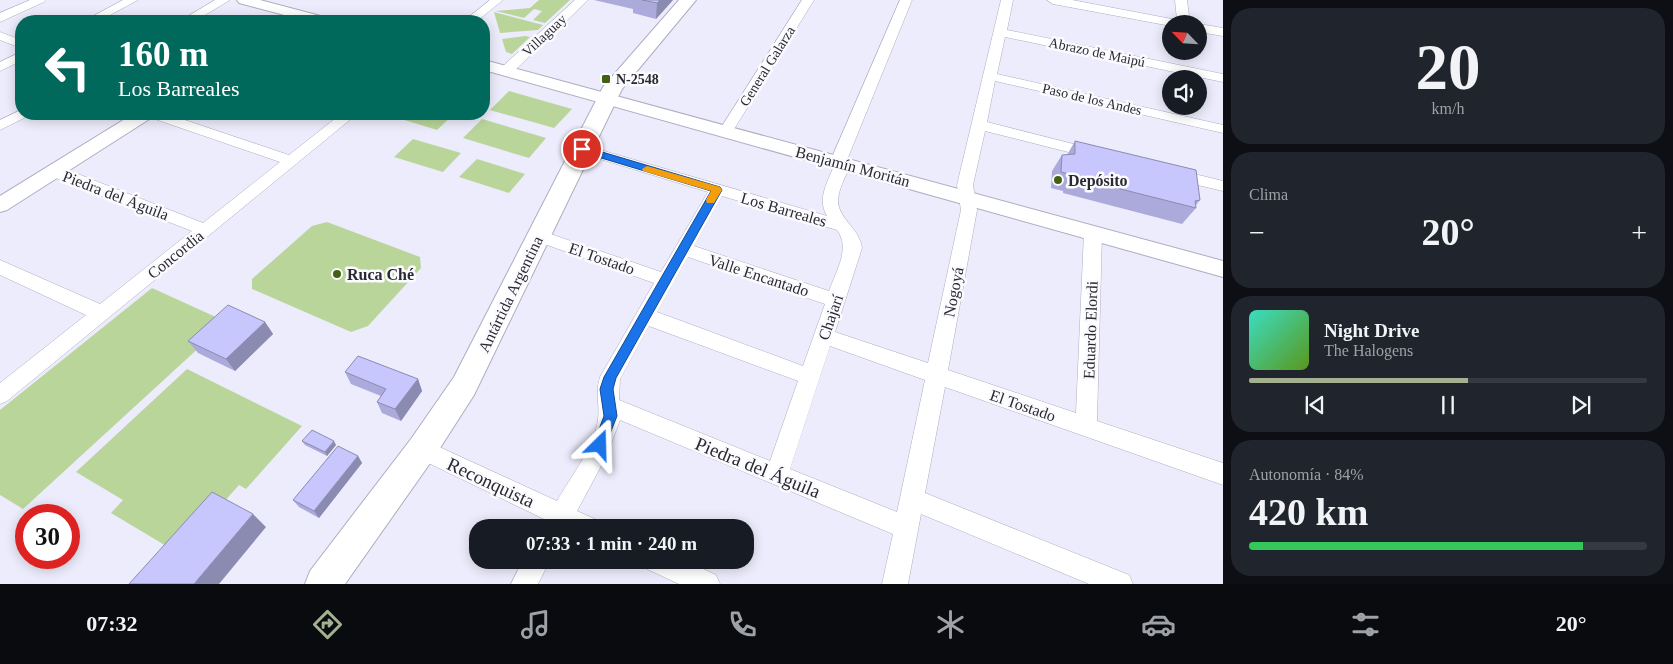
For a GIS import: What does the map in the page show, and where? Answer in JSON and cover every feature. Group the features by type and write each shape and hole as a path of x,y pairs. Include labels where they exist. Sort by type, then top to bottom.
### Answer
{"main road":[{"name":"Antártida Argentina","path":"324,584 422,449 464,386 607,98 621,76 688,0"}],"street":[{"path":"0,18 40,0"},
{"path":"102,15 132,0"},
{"path":"197,15 224,0"},
{"path":"244,0 291,15"},
{"path":"295,15 307,0"},
{"name":"Villaguay","path":"506,71 582,0"},
{"name":"General Galarza","path":"726,131 808,0"},
{"name":"Chajarí","path":"777,475 853,244 832,210 830,202 841,163 906,0"},
{"name":"Nogoyá","path":"895,584 969,210 965,185 1007,0"},
{"path":"1053,0 1162,21"},
{"path":"1181,0 1183,15"},
{"path":"478,2 494,2"},
{"path":"478,15 494,2"},
{"path":"1208,30 1223,32"},
{"name":"Abrazo de Maipú","path":"1000,32 1223,78"},
{"path":"0,36 15,42"},
{"path":"0,67 15,59"},
{"name":"Benjamín Moritán","path":"490,67 1223,269"},
{"name":"Paso de los Andes","path":"990,76 1223,129"},
{"path":"0,126 15,117"},
{"path":"0,205 135,120"},
{"path":"171,120 291,161"},
{"name":"Concordia","path":"0,395 342,120"},
{"path":"979,125 1110,158"},
{"name":"Los Barreales","path":"582,149 826,222 842,225"},
{"path":"1157,169 1223,186"},
{"name":"Piedra del Águila","path":"54,171 205,230"},
{"path":"559,519 604,435 610,416 607,396 608,382 717,190"},
{"name":"Eduardo Elordi","path":"1086,427 1093,233"},
{"name":"El Tostado","path":"539,236 665,280"},
{"name":"Valle Encantado","path":"682,250 836,300"},
{"path":"0,267 102,314"},
{"path":"645,316 810,377"},
{"name":"El Tostado","path":"824,336 1223,474"},
{"name":"Piedra del Águila","path":"610,406 906,528"},
{"name":"Reconquista","path":"422,449 554,519"},
{"path":"912,500 1120,584"},
{"path":"524,584 532,569"},
{"path":"675,569 707,584"}],"green space":[{"path":"539,0 570,0 545,23 533,20 542,11 534,9 524,18 496,11 530,8"},
{"path":"494,12 543,25 538,30 500,33"},
{"path":"530,37 512,54 506,52 502,39"},
{"path":"509,91 572,109 554,128 490,110"},
{"path":"404,120 448,120 437,130"},
{"path":"481,120 485,120 546,138 529,158 463,138"},
{"path":"413,139 461,153 443,172 394,157"},
{"path":"477,159 525,174 509,193 459,177"},
{"name":"Ruca Ché","path":"327,222 420,257 421,268 368,326 351,332 252,289 252,279 312,226"},
{"path":"152,288 227,322 28,504 15,504 0,495 0,410"},
{"path":"187,369 302,426 246,489 239,485 178,553 111,513 123,500 76,472"}],"building":[{"path":"642,0 660,0 657,3"},
{"path":"1075,141 1196,170 1200,200 1195,201 1196,208 1073,177 1073,175 1061,172 1062,155 1075,154"},
{"path":"228,305 265,322 226,359 188,341"},
{"path":"358,356 418,379 395,409 377,402 386,389 345,372"},
{"path":"312,430 334,441 325,452 302,441"},
{"path":"338,446 358,456 314,511 293,500"},
{"path":"212,492 253,514 194,584 129,584"}],"slow traffic":[{"path":"647,169 717,190 711,200"}],"place":[{"name":"N-2548","path":"606,79"},
{"name":"Depósito","path":"1058,180"},
{"name":"Ruca Ché","path":"337,274"}],"route":[{"path":"582,149 717,190 610,377 607,396 610,416 600,445"}]}
